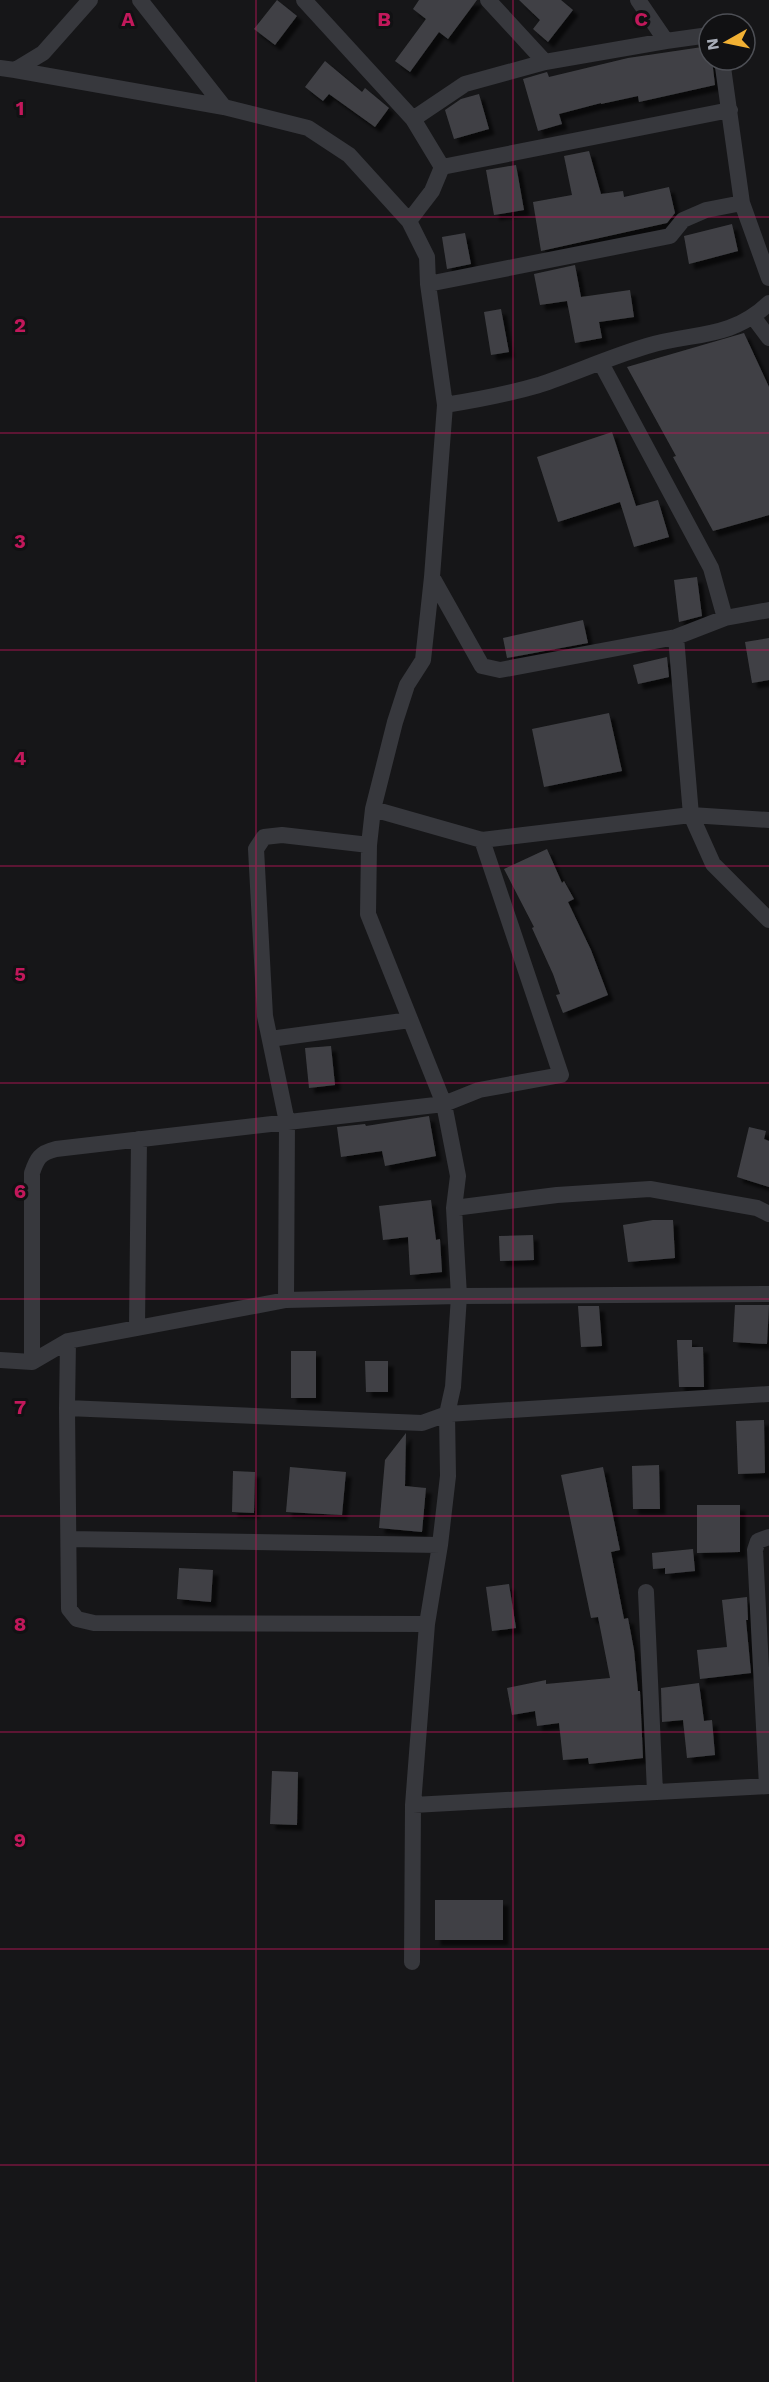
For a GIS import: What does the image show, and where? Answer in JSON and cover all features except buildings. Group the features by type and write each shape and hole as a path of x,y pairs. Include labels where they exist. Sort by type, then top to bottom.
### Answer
{"street":[{"path":"8,69 43,53 90,0"},
{"path":"140,0 224,107"},
{"path":"304,0 413,119 442,167"},
{"path":"488,0 545,62"},
{"path":"638,0 666,41"},
{"path":"413,119 465,84 545,62 697,37"},
{"path":"8,69 224,107 308,128 349,155 410,221 427,257 428,284 445,405 432,577 423,660 407,685 373,809 369,844 368,914 444,1104 458,1176 454,1208 459,1296 453,1387 447,1414 448,1476 427,1624 413,1805 412,1962"},
{"path":"724,72 742,203 769,278"},
{"path":"442,167 730,110"},
{"path":"410,221 432,190 442,167"},
{"path":"428,284 670,236 683,220 706,210 742,203"},
{"path":"445,405 538,385 648,346 699,337 730,328 754,318 769,303"},
{"path":"754,318 769,338"},
{"path":"600,363 711,568 725,618"},
{"path":"432,577 482,666 500,670 676,637 725,618 769,610"},
{"path":"676,637 691,815 713,864 769,920"},
{"path":"373,809 482,840 691,815 769,820"},
{"path":"286,1300 287,1122 266,1016 256,849 264,837 282,836 369,844"},
{"path":"32,1362 32,1173 36,1158 43,1152 444,1104 479,1090 561,1075 482,840"},
{"path":"270,1039 410,1020"},
{"path":"137,1328 139,1139"},
{"path":"454,1208 557,1195 650,1189 757,1208 769,1214"},
{"path":"0,1360 32,1362 68,1341 286,1300 459,1296 769,1294"},
{"path":"68,1341 69,1609 76,1619 94,1623 427,1624"},
{"path":"67,1408 422,1422 447,1414 769,1394"},
{"path":"413,1805 768,1786 755,1550 758,1541 769,1537"},
{"path":"69,1539 440,1545"},
{"path":"646,1592 656,1792"}]}
